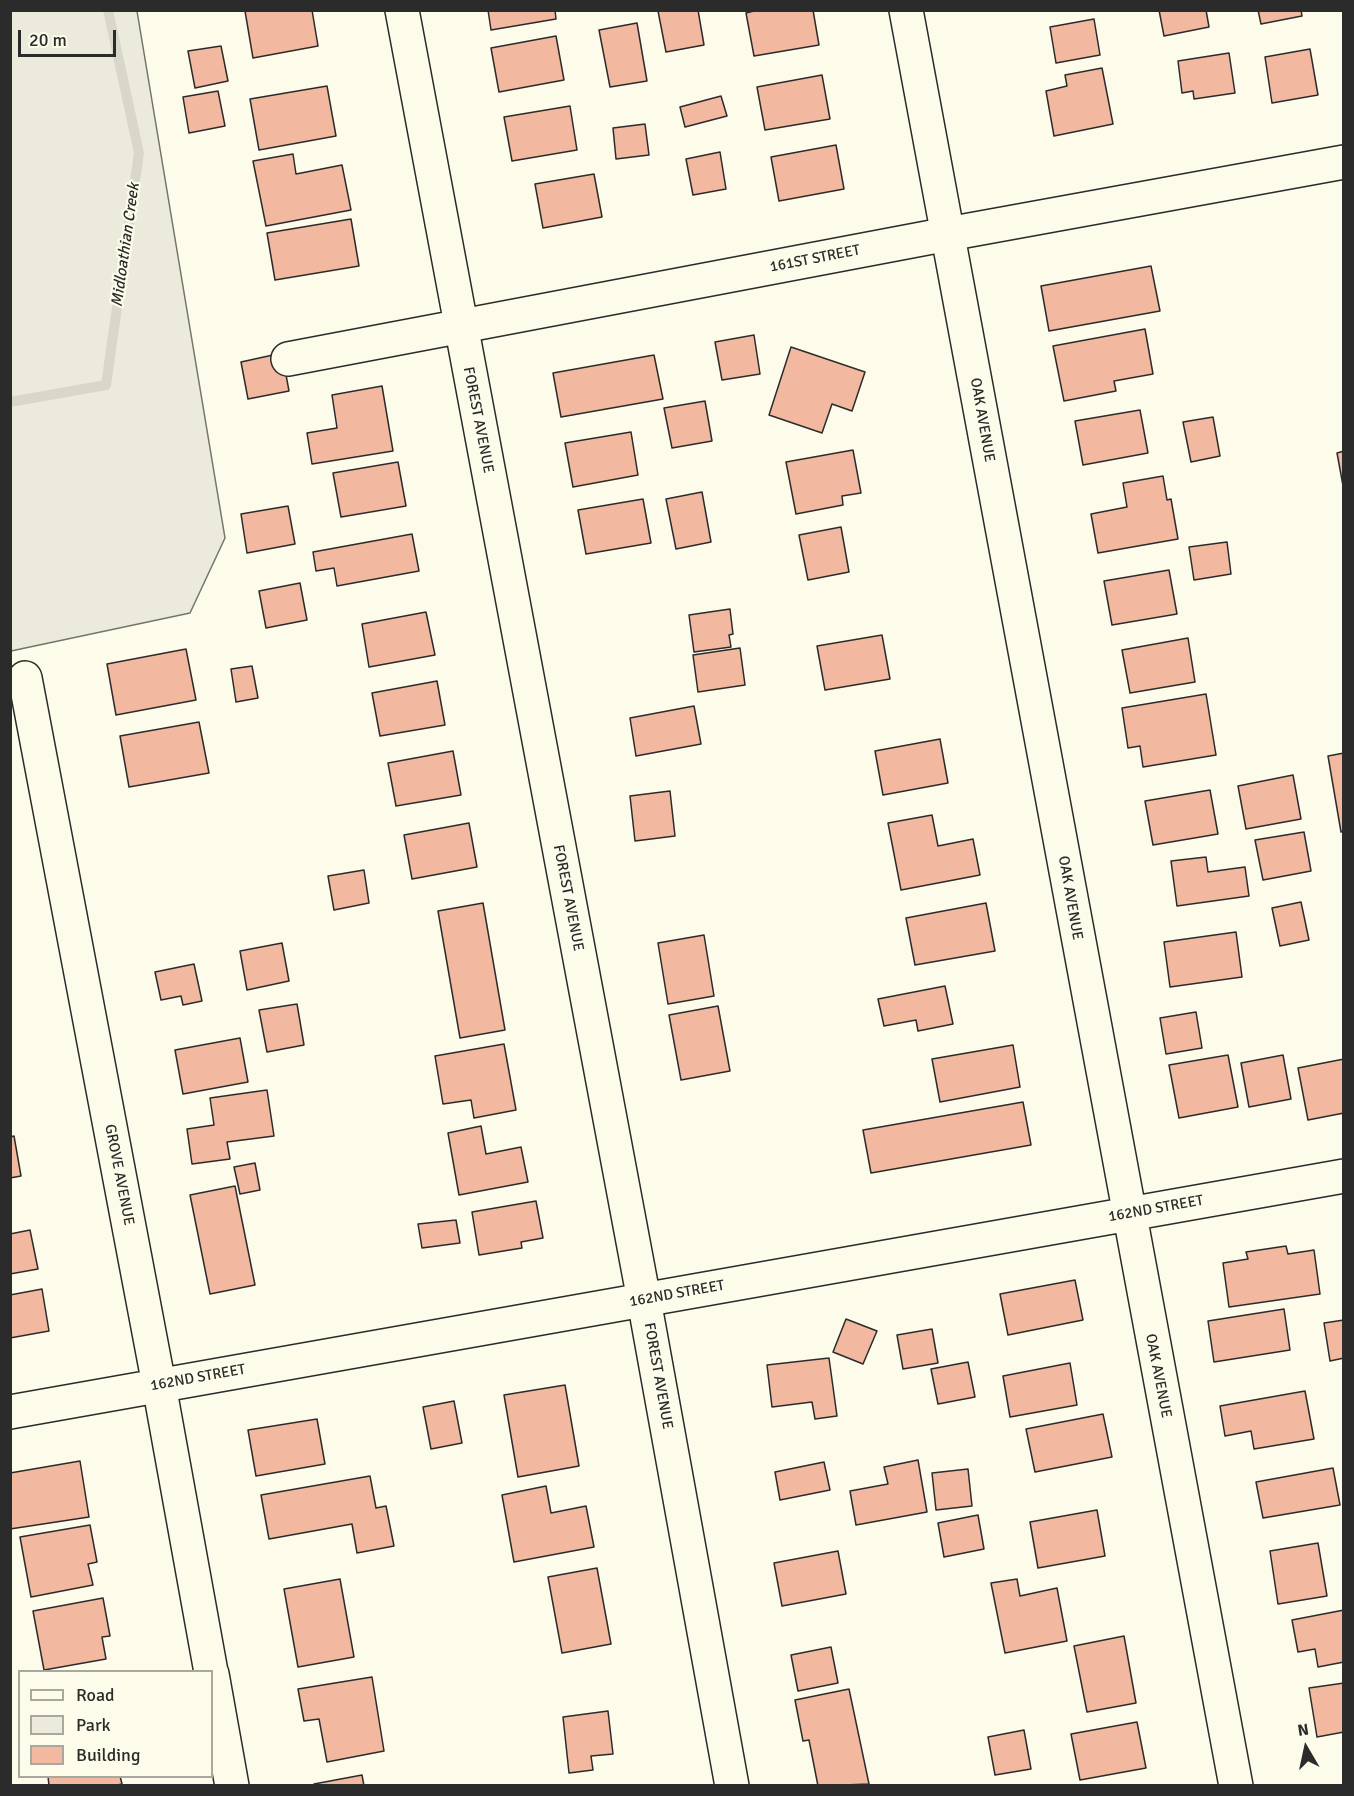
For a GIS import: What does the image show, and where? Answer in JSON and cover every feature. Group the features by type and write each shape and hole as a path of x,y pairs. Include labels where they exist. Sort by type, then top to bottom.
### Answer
{"street":[{"name":"FOREST AVENUE","path":"402,10 644,1300 732,1785"},
{"name":"OAK AVENUE","path":"906,10 1128,1214 1236,1785"},
{"name":"161ST STREET","path":"288,359 948,234 1344,162"},
{"name":"GROVE AVENUE","path":"25,678 210,1670"},
{"name":"162ND STREET","path":"10,1412 1344,1176"},
{"name":"GROVE AVENUE","path":"213,1684 232,1785"}],"green space":[{"path":"10,11 137,11 225,538 190,613 11,651"}],"building":[{"path":"312,10 318,46 253,58 245,11"},
{"path":"488,10 555,10 556,19 491,30"},
{"path":"698,10 704,45 666,52 658,11"},
{"path":"758,10 813,10 819,45 754,56 746,13"},
{"path":"1159,10 1206,10 1209,27 1164,36"},
{"path":"1258,10 1301,10 1302,16 1261,24"},
{"path":"1094,19 1100,55 1056,63 1050,27"},
{"path":"637,23 647,81 610,87 599,30"},
{"path":"556,36 564,80 499,92 491,48"},
{"path":"221,46 228,81 195,88 188,51"},
{"path":"1310,49 1318,95 1272,103 1265,57"},
{"path":"1229,53 1235,93 1194,99 1193,91 1182,93 1178,61"},
{"path":"1102,68 1113,124 1054,136 1046,91 1067,86 1065,75"},
{"path":"822,75 830,119 765,130 757,87"},
{"path":"327,86 336,136 259,150 250,99"},
{"path":"218,91 225,126 189,133 183,97"},
{"path":"721,96 727,116 685,127 680,107"},
{"path":"570,106 577,150 512,161 504,117"},
{"path":"645,124 649,155 616,159 613,128"},
{"path":"836,145 844,189 779,201 771,157"},
{"path":"720,152 726,189 693,195 686,159"},
{"path":"293,154 296,174 342,165 351,210 266,226 253,161"},
{"path":"594,174 602,217 543,228 535,184"},
{"path":"351,219 359,266 275,280 267,233"},
{"path":"1151,266 1160,311 1049,331 1041,286"},
{"path":"1145,329 1153,374 1114,381 1116,391 1064,401 1053,346"},
{"path":"754,335 760,374 722,380 715,342"},
{"path":"791,347 865,372 852,411 832,404 822,433 769,415"},
{"path":"282,353 289,391 248,399 241,362"},
{"path":"654,355 663,399 561,417 553,373"},
{"path":"382,386 393,451 312,464 307,433 337,428 332,395"},
{"path":"705,401 712,441 672,448 664,408"},
{"path":"1140,410 1148,453 1083,465 1075,421"},
{"path":"1213,417 1220,456 1191,462 1183,422"},
{"path":"631,432 638,475 573,487 565,443"},
{"path":"853,450 861,493 842,496 843,505 796,514 786,462"},
{"path":"1344,451 1344,491 1337,453"},
{"path":"398,462 406,506 341,517 333,473"},
{"path":"1163,476 1167,500 1171,499 1178,539 1098,553 1091,514 1127,507 1123,483"},
{"path":"702,492 711,542 676,549 666,499"},
{"path":"643,499 651,543 586,554 578,510"},
{"path":"288,506 295,544 247,553 241,514"},
{"path":"841,527 849,572 808,580 799,535"},
{"path":"412,534 419,571 337,586 334,568 316,571 313,552"},
{"path":"1227,542 1231,574 1194,580 1189,547"},
{"path":"1169,570 1177,614 1112,625 1104,581"},
{"path":"300,583 307,620 266,628 259,591"},
{"path":"730,609 733,634 729,635 731,647 694,652 689,615"},
{"path":"426,612 435,655 369,667 362,624"},
{"path":"882,635 890,679 825,690 817,646"},
{"path":"1188,638 1195,682 1130,693 1122,650"},
{"path":"740,648 745,685 698,692 693,655"},
{"path":"186,649 196,700 116,715 107,664"},
{"path":"252,666 258,698 236,702 231,669"},
{"path":"437,681 445,725 380,736 372,693"},
{"path":"1206,694 1216,755 1143,767 1140,746 1128,748 1122,708"},
{"path":"694,706 701,744 636,756 630,718"},
{"path":"199,722 209,773 129,787 120,736"},
{"path":"940,739 948,783 883,795 875,751"},
{"path":"453,751 461,795 396,806 388,763"},
{"path":"1344,753 1344,831 1341,832 1328,756"},
{"path":"1293,775 1301,819 1246,829 1238,786"},
{"path":"1210,790 1218,834 1153,845 1145,801"},
{"path":"670,791 675,836 635,841 630,796"},
{"path":"932,815 938,846 973,839 980,875 901,890 888,823"},
{"path":"469,823 477,867 412,879 404,835"},
{"path":"1304,832 1311,871 1263,880 1255,840"},
{"path":"1206,857 1208,872 1245,867 1249,896 1177,906 1171,861"},
{"path":"364,870 369,903 334,910 328,876"},
{"path":"1301,902 1309,940 1280,946 1272,908"},
{"path":"483,903 505,1030 460,1038 438,911"},
{"path":"986,903 995,951 915,965 906,918"},
{"path":"1236,932 1242,977 1170,987 1164,942"},
{"path":"704,935 714,996 668,1004 658,943"},
{"path":"282,943 289,981 247,990 240,951"},
{"path":"194,964 202,1001 183,1005 181,996 161,1000 155,972"},
{"path":"945,986 953,1024 918,1031 916,1020 884,1026 878,999"},
{"path":"297,1004 304,1045 267,1052 259,1010"},
{"path":"718,1006 730,1071 681,1080 669,1015"},
{"path":"1196,1012 1202,1048 1166,1054 1160,1018"},
{"path":"240,1038 248,1082 183,1094 175,1050"},
{"path":"504,1044 516,1110 474,1118 471,1100 443,1104 435,1056"},
{"path":"1013,1045 1020,1087 940,1102 932,1059"},
{"path":"1228,1055 1238,1107 1179,1118 1169,1065"},
{"path":"1283,1055 1291,1099 1249,1107 1241,1063"},
{"path":"1344,1059 1344,1113 1308,1120 1298,1068"},
{"path":"267,1090 274,1136 227,1142 230,1159 192,1164 187,1129 214,1125 210,1098"},
{"path":"1023,1102 1031,1145 871,1173 863,1130"},
{"path":"481,1126 486,1154 521,1147 528,1182 459,1195 448,1133"},
{"path":"14,1136 21,1176 10,1178 10,1137"},
{"path":"255,1163 260,1190 240,1194 234,1167"},
{"path":"235,1186 255,1285 210,1294 190,1195"},
{"path":"536,1201 543,1238 521,1242 522,1248 479,1255 472,1212"},
{"path":"456,1220 460,1243 422,1248 418,1224"},
{"path":"30,1230 38,1269 10,1274 10,1234"},
{"path":"1286,1246 1288,1254 1314,1250 1320,1294 1229,1307 1223,1263 1248,1259 1246,1252"},
{"path":"1075,1280 1083,1320 1008,1335 1000,1294"},
{"path":"42,1289 49,1331 10,1338 10,1295"},
{"path":"1284,1309 1290,1350 1214,1362 1208,1321"},
{"path":"846,1319 877,1331 863,1364 833,1352"},
{"path":"1344,1320 1344,1358 1330,1361 1324,1323"},
{"path":"932,1329 938,1363 903,1369 897,1335"},
{"path":"829,1358 837,1416 815,1419 812,1402 772,1407 767,1365"},
{"path":"968,1362 975,1397 938,1404 931,1369"},
{"path":"1070,1363 1077,1405 1010,1417 1003,1376"},
{"path":"565,1385 579,1466 518,1477 504,1395"},
{"path":"1305,1391 1314,1439 1254,1449 1251,1431 1225,1436 1220,1406"},
{"path":"454,1401 462,1443 431,1449 423,1407"},
{"path":"1103,1414 1112,1457 1035,1472 1026,1429"},
{"path":"317,1419 325,1464 256,1476 248,1430"},
{"path":"918,1460 927,1512 856,1525 850,1491 888,1484 884,1467"},
{"path":"80,1461 89,1517 10,1529 10,1473"},
{"path":"824,1462 830,1490 780,1500 775,1472"},
{"path":"1333,1468 1340,1505 1263,1518 1256,1482"},
{"path":"968,1469 972,1506 936,1510 932,1473"},
{"path":"370,1476 376,1508 386,1506 394,1546 357,1553 352,1524 269,1539 261,1495"},
{"path":"546,1486 551,1513 586,1506 594,1547 514,1562 502,1495"},
{"path":"1097,1510 1105,1556 1038,1568 1030,1522"},
{"path":"978,1515 984,1549 944,1557 938,1523"},
{"path":"90,1525 97,1562 88,1564 93,1585 31,1597 20,1537"},
{"path":"1318,1543 1327,1596 1278,1604 1270,1551"},
{"path":"838,1551 846,1594 782,1606 774,1563"},
{"path":"597,1568 611,1644 562,1653 548,1577"},
{"path":"340,1579 354,1657 298,1667 284,1589"},
{"path":"1017,1579 1020,1596 1057,1588 1067,1641 1005,1653 991,1583"},
{"path":"103,1598 110,1636 102,1637 106,1659 44,1670 33,1611"},
{"path":"1344,1610 1344,1662 1318,1667 1315,1649 1298,1652 1292,1620"},
{"path":"1124,1636 1136,1703 1087,1712 1074,1646"},
{"path":"831,1647 838,1683 798,1691 791,1655"},
{"path":"372,1677 384,1751 327,1762 319,1719 304,1721 298,1689"},
{"path":"1344,1683 1344,1732 1317,1737 1309,1688"},
{"path":"849,1689 869,1784 818,1786 809,1740 803,1741 795,1700"},
{"path":"608,1711 613,1754 591,1756 593,1770 569,1773 563,1717"},
{"path":"1137,1722 1146,1768 1080,1780 1071,1734"},
{"path":"1024,1730 1031,1769 995,1775 988,1737"},
{"path":"362,1775 364,1786 314,1786 314,1784"},
{"path":"48,1778 120,1778 122,1784 113,1786 49,1786"}],"waterway":[{"name":"Midloathian Creek","path":"10,402 106,385 139,153 108,10"}]}
